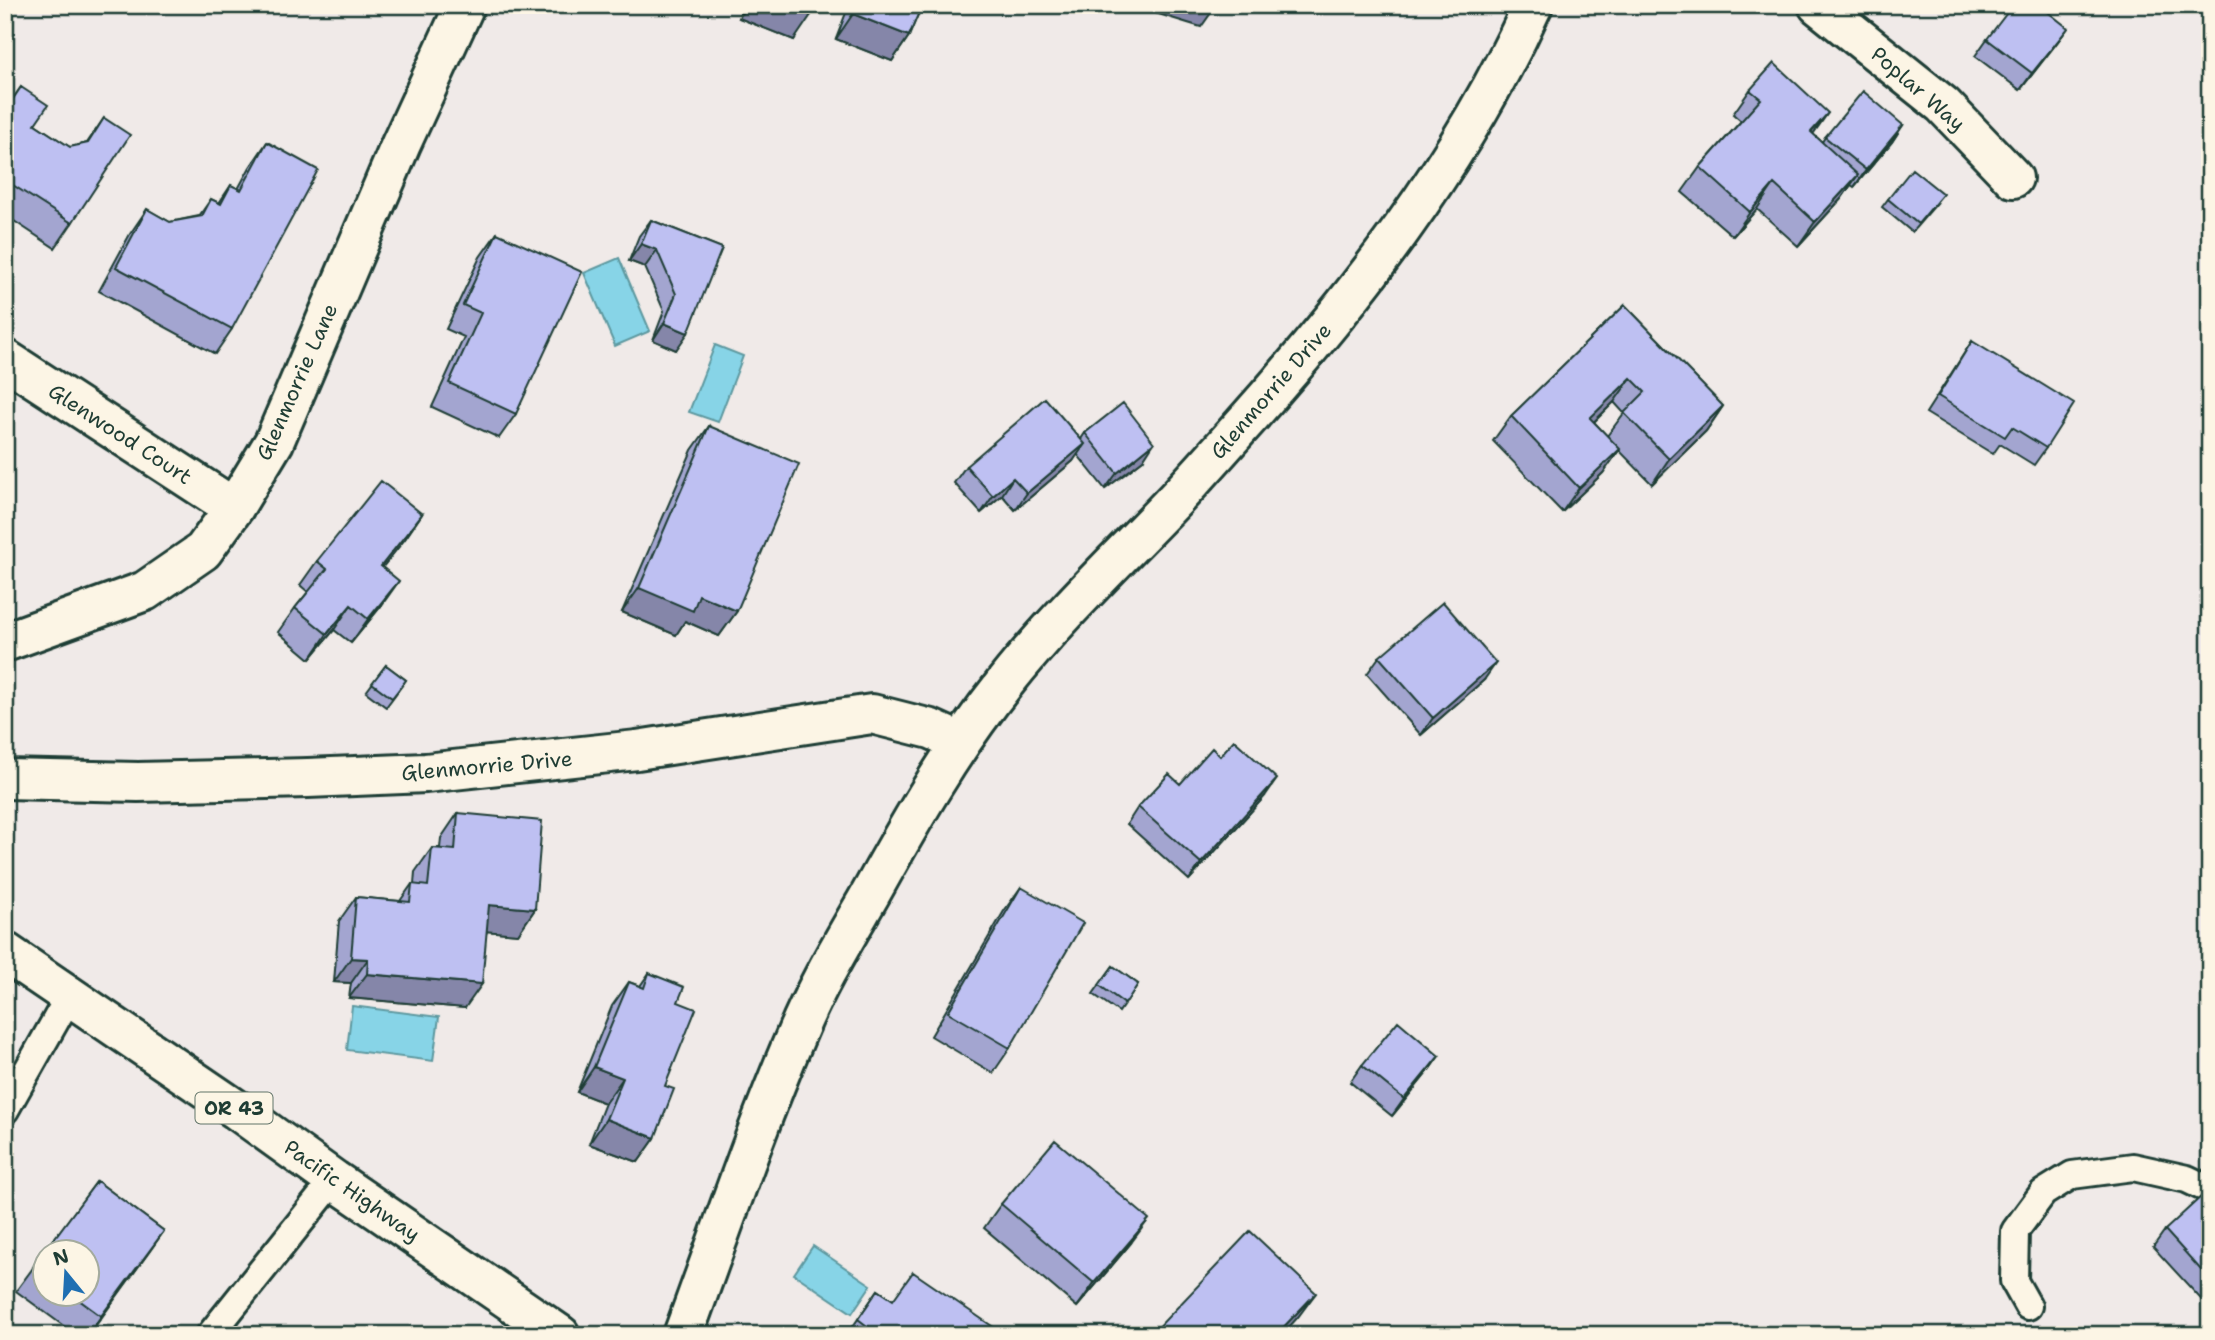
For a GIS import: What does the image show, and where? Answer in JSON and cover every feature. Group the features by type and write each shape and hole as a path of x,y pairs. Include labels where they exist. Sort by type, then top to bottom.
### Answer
{"street":[{"name":"Glenmorrie Lane","path":"5,642 145,591 203,551 234,508 274,442 401,144 465,5"},
{"name":"Glenmorrie Drive","path":"683,1335 797,1032 827,970 960,741 1042,636 1168,508 1285,377 1379,261 1466,130 1533,5"},
{"name":"Poplar Way","path":"1818,5 1943,105 2013,178"},
{"name":"Glenwood Court","path":"5,359 234,508"},
{"name":"Glenmorrie Drive","path":"5,779 151,782 426,774 690,743 873,714 932,729 960,741"},
{"name":"Pacific Highway","path":"5,952 560,1335"}],"lane":[{"path":"5,1110 70,995"},
{"path":"2028,1306 2014,1281 2015,1231 2043,1193 2072,1175 2133,1167 2187,1179 2210,1190"},
{"path":"211,1335 334,1180"}],"water":[{"path":"619,258 650,331 615,346 584,273"},
{"path":"715,345 743,356 718,422 689,412"},
{"path":"352,1006 439,1017 433,1061 347,1050"},
{"path":"813,1246 871,1285 852,1313 794,1274"}],"building":[{"path":"786,5 815,5 811,15"},
{"path":"857,5 922,5 909,36 853,14"},
{"path":"1196,5 1215,5 1213,10"},
{"path":"2013,5 2039,5 2068,28 2032,73 1987,39"},
{"path":"1774,63 1828,113 1811,132 1858,175 1815,222 1774,184 1750,212 1700,167 1761,99 1750,90"},
{"path":"21,87 48,105 35,124 70,147 88,143 104,118 130,135 72,223 5,180 5,111"},
{"path":"1863,91 1903,125 1866,170 1825,137"},
{"path":"267,142 318,170 232,329 116,267 147,209 170,222 202,216 211,199 221,204 231,185 241,190"},
{"path":"1912,169 1943,194 1918,224 1888,199"},
{"path":"651,220 722,248 688,333 664,323 676,294 657,250 641,244"},
{"path":"497,233 582,272 516,414 449,383 481,313 463,305"},
{"path":"1625,305 1723,406 1669,459 1624,413 1645,392 1631,378 1590,418 1620,449 1579,488 1511,416"},
{"path":"1972,341 2074,404 2046,448 2012,427 2005,437 1938,396"},
{"path":"1045,398 1085,444 1027,493 1013,478 993,496 966,466"},
{"path":"1123,403 1154,443 1117,473 1085,433"},
{"path":"709,426 799,464 737,611 699,595 693,611 639,588"},
{"path":"381,481 422,514 381,566 399,581 368,619 351,605 327,634 295,608 327,569 317,561"},
{"path":"1443,602 1496,663 1433,718 1379,657"},
{"path":"386,665 406,680 392,698 372,683"},
{"path":"1234,740 1277,779 1201,863 1138,807 1169,774 1180,784 1212,748 1220,756"},
{"path":"458,813 542,821 535,909 489,905 482,984 367,974 368,959 351,958 356,897 410,902 412,884 428,886 432,848 455,850"},
{"path":"1021,887 1083,923 1010,1048 948,1012"},
{"path":"1113,966 1138,984 1125,1004 1099,985"},
{"path":"649,973 684,987 678,1002 696,1009 665,1086 674,1089 655,1138 606,1119 623,1078 594,1067 629,982 644,988"},
{"path":"1398,1021 1439,1056 1404,1099 1362,1065"},
{"path":"1055,1140 1149,1219 1094,1283 1001,1204"},
{"path":"97,1181 164,1231 101,1316 90,1308 102,1308 102,1238 55,1238"},
{"path":"2203,1195 2210,1202 2210,1280 2165,1230"},
{"path":"1250,1231 1316,1293 1276,1335 1151,1335"},
{"path":"913,1272 1005,1335 879,1335 858,1319 878,1290 893,1300"}]}
